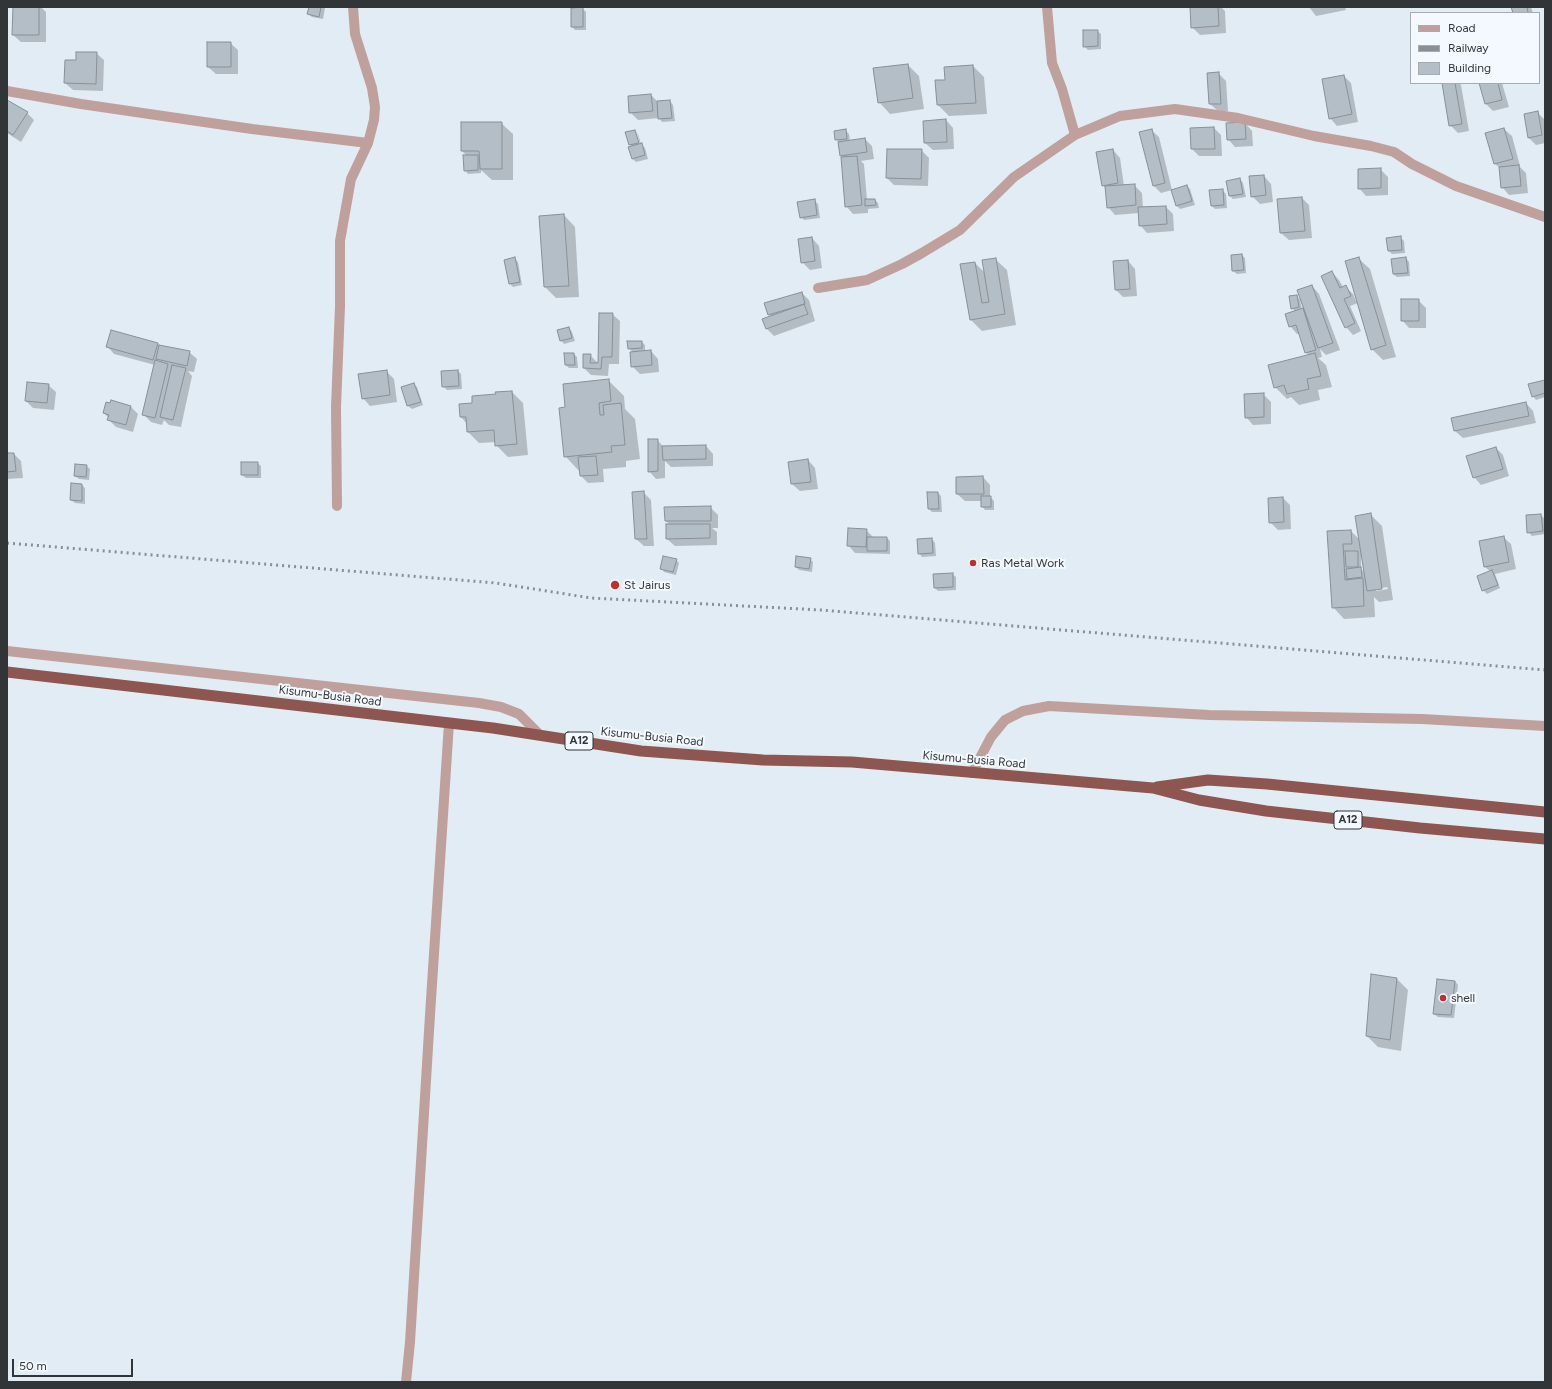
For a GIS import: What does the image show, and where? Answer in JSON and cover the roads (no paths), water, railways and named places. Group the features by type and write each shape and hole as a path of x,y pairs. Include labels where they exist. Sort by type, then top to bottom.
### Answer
{"highway":[{"name":"Kisumu-Busia Road","path":"7,672 539,734 641,751 763,760 852,762 1153,788"},
{"name":"A12","path":"1153,788 1208,780 1267,784 1545,812"},
{"name":"A12","path":"1153,788 1199,800 1266,811 1420,828 1545,839"}],"street":[{"path":"337,506 336,407 340,306 340,241 351,179 368,143 374,120 375,107 372,88 355,34 353,7"},
{"path":"1047,7 1052,63 1062,89 1075,135"},
{"path":"7,91 81,104 252,129 368,143"},
{"path":"818,288 867,280 902,264 960,230 1014,177 1075,135 1120,116 1175,109 1238,118 1314,136 1371,146 1394,152 1412,164 1456,186 1545,217"},
{"path":"7,651 486,704 501,707 519,714 539,734"},
{"path":"972,773 991,737 1005,720 1023,711 1049,706 1209,715 1422,719 1545,726"},
{"path":"406,1382 410,1342 449,723"}],"railway":[{"path":"7,543 496,583 591,598 821,610 1545,670"}],"place":[{"name":"Ras Metal Work","path":"973,563"},
{"name":"St Jairus","path":"615,585"},
{"name":"shell","path":"1443,998"}]}
